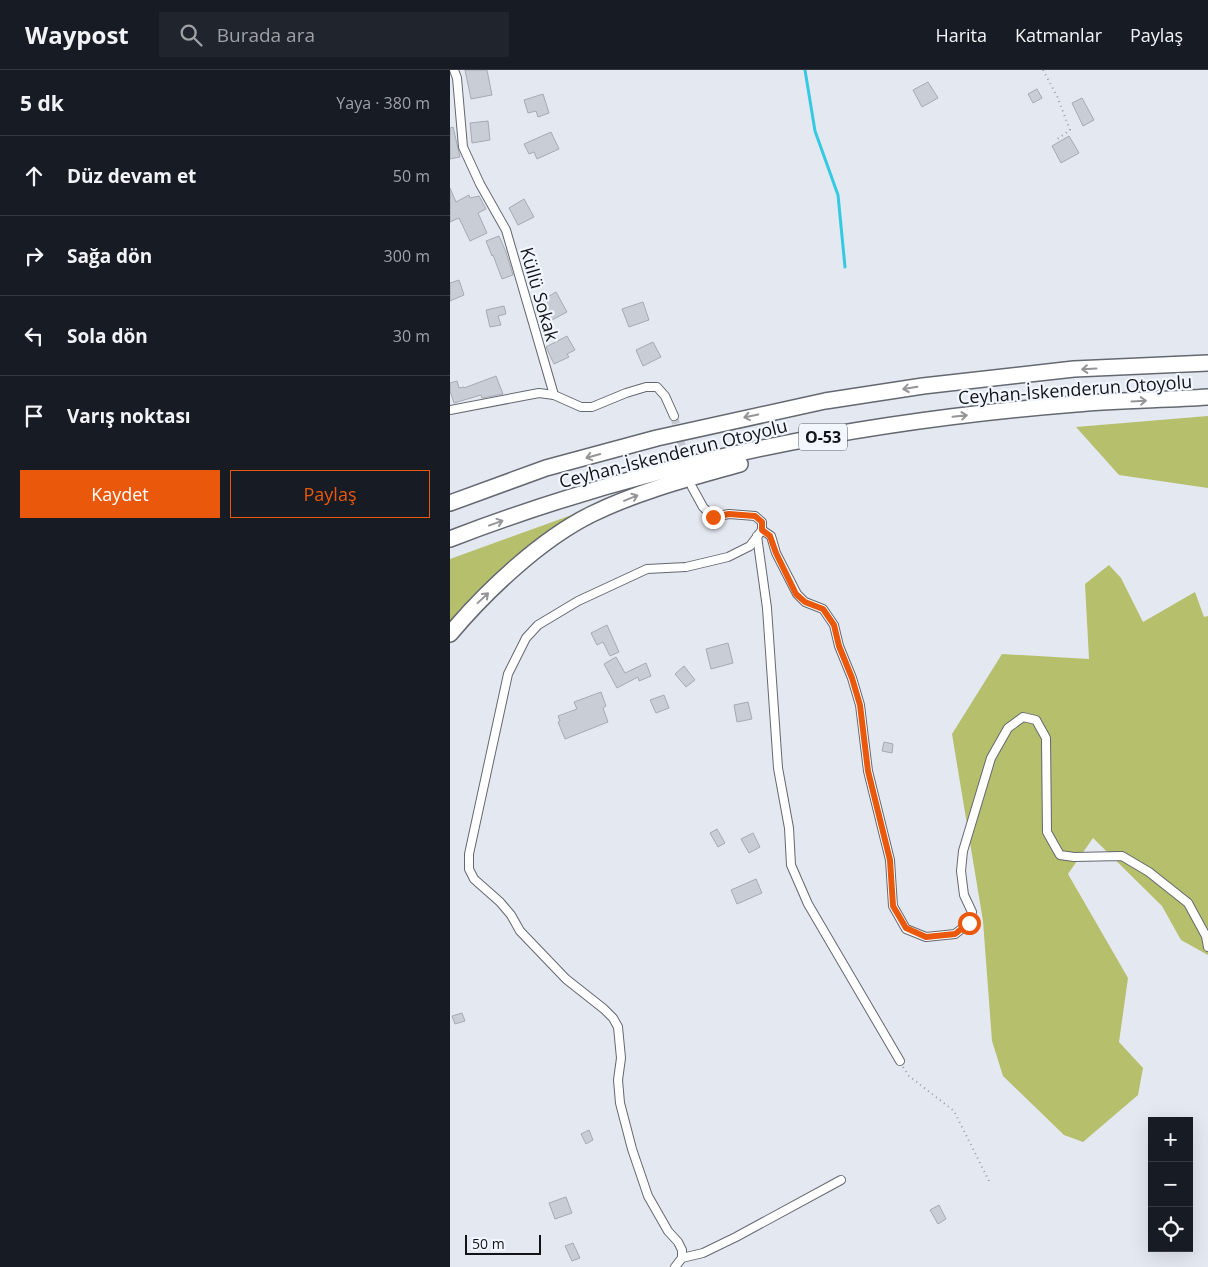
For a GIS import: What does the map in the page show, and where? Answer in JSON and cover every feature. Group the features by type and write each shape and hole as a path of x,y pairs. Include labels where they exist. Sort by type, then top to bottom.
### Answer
{"highway":[{"name":"Ceyhan-İskenderun Otoyolu","path":"450,503 546,468 657,438 825,401 923,386 1074,369 1208,363"},
{"name":"Ceyhan-İskenderun Otoyolu","path":"450,539 557,501 665,471 813,439 928,420 1077,404 1208,397"},
{"path":"450,634 471,608 511,571 554,538 591,515 636,496 702,474 831,440 928,420"}],"street":[{"name":"Küllü Sokak","path":"454,70 457,78 463,147 480,184 506,230 554,395"},
{"path":"450,410 539,393 554,395 581,407 592,407 626,393 646,387 657,387 666,396 674,416"},
{"path":"675,1267 682,1258 682,1250 678,1242 668,1231 648,1196 625,1124 618,1092 621,1058 618,1027 613,1018 604,1009 566,980 520,931 511,915 500,902 474,879 469,869 468,854 508,674 526,638 538,625 578,601 620,581 647,569 686,567 728,557 750,546 759,533 762,522 755,516 729,514 713,517 703,507 692,487"},
{"path":"759,533 770,536 796,594 805,602 823,609 834,625 839,646 852,678 860,705 868,771 890,860 893,906 906,928 926,937 955,934 969,923 972,912 964,895 960,871 963,851 991,758 1008,728 1023,717 1036,720 1046,738 1047,832 1060,855 1074,857 1122,856 1149,872 1188,903 1206,936 1208,947"},
{"path":"759,533 767,608 778,768 789,828 791,865 808,904 900,1061"},
{"path":"682,1258 704,1253 841,1180"}],"path":[{"path":"1044,70 1057,96 1070,130 1056,140"},
{"path":"900,1061 909,1076 954,1111 990,1183"}],"green space":[{"path":"1208,416 1208,488 1119,475 1076,427"},
{"path":"580,512 517,557 450,622 450,559"},
{"path":"1109,565 1121,578 1143,622 1195,592 1204,617 1208,616 1208,955 1181,940 1162,906 1093,838 1068,874 1128,978 1119,1042 1143,1068 1138,1095 1083,1142 1064,1135 1003,1076 992,1041 983,921 952,734 1002,654 1089,659 1085,584"}],"building":[{"path":"465,70 487,70 492,95 471,99"},
{"path":"928,82 938,98 922,107 913,90"},
{"path":"1037,89 1042,98 1033,103 1028,94"},
{"path":"543,94 549,113 538,117 536,111 528,113 524,100"},
{"path":"1082,98 1094,120 1083,126 1072,103"},
{"path":"488,121 490,140 472,143 470,123"},
{"path":"453,127 460,157 450,159 450,128"},
{"path":"551,132 559,149 537,159 534,152 529,154 524,144"},
{"path":"1069,136 1079,153 1061,163 1052,146"},
{"path":"450,188 456,202 469,195 470,198 479,196 486,209 478,213 487,233 470,241 459,218 450,222"},
{"path":"524,199 534,217 518,225 509,208"},
{"path":"499,236 513,275 502,279 486,241"},
{"path":"459,280 464,295 450,301 450,283"},
{"path":"556,292 567,312 552,320 541,301"},
{"path":"643,302 649,320 629,327 622,309"},
{"path":"504,306 506,314 498,316 501,325 490,327 486,310"},
{"path":"567,336 575,350 567,354 569,357 554,364 546,347"},
{"path":"653,342 661,357 643,366 636,350"},
{"path":"496,376 503,394 482,398 481,395 454,403 450,391 450,383 457,381 459,388 464,388"},
{"path":"607,625 619,652 610,656 603,642 597,645 591,633"},
{"path":"728,643 733,663 711,669 706,649"},
{"path":"616,657 625,673 646,663 651,676 639,681 638,677 617,688 604,664"},
{"path":"684,666 695,680 686,687 675,674"},
{"path":"601,692 606,706 603,708 608,722 565,739 558,722 560,721 558,716 577,709 574,702"},
{"path":"664,695 669,708 656,713 650,700"},
{"path":"748,702 752,719 737,722 734,705"},
{"path":"884,742 893,744 892,753 882,751"},
{"path":"717,829 725,843 718,847 710,833"},
{"path":"753,833 760,847 749,853 741,839"},
{"path":"756,879 762,893 737,904 731,890"},
{"path":"462,1013 465,1021 455,1024 452,1016"},
{"path":"589,1130 593,1140 586,1144 581,1134"},
{"path":"566,1197 572,1213 555,1219 549,1203"},
{"path":"939,1205 946,1219 938,1224 930,1210"},
{"path":"573,1243 580,1258 572,1261 565,1246"}],"waterway":[{"path":"805,70 815,131 838,195 845,267"}],"tunnel":[{"path":"674,416 687,467"}],"route":[{"path":"713,517 729,514 755,516 762,522 762,530 770,536 796,594 805,602 823,609 834,625 839,646 852,678 860,705 868,771 890,860 893,906 906,928 926,937 955,934 969,923"}]}
